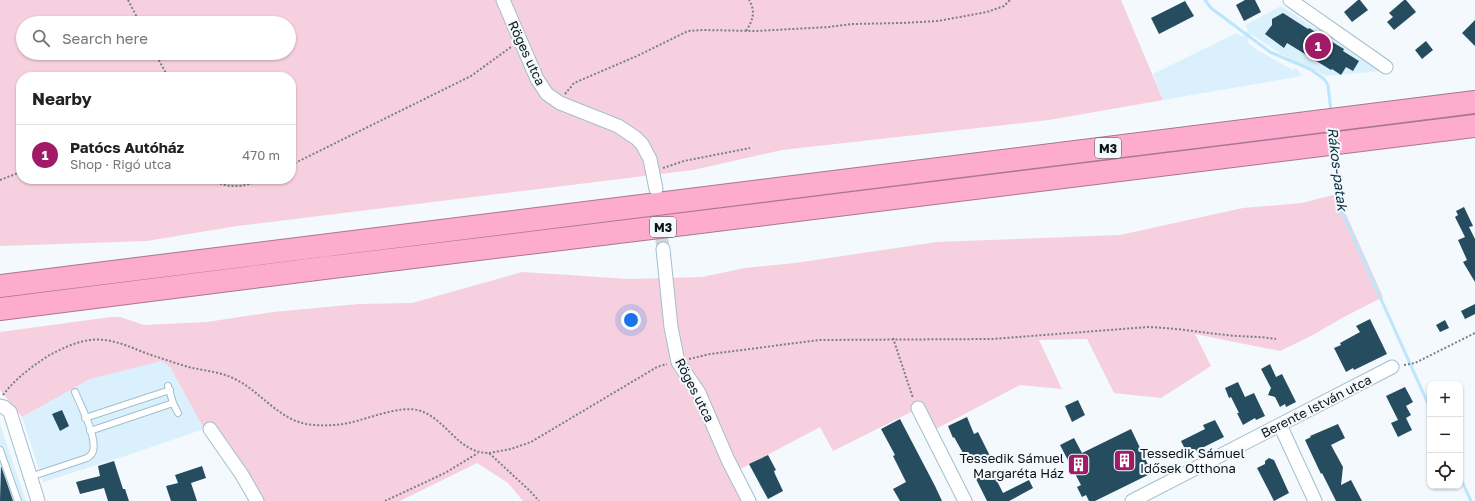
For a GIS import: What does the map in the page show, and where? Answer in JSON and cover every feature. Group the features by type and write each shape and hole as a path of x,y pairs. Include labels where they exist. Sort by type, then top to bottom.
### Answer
{"highway":[{"name":"M3","path":"0,286 1475,102"},
{"name":"M3","path":"0,309 1475,126"}],"street":[{"name":"Röges utca","path":"503,0 537,79 547,94 560,103 608,121 630,132 642,144 650,160 656,189"},
{"path":"1290,0 1386,67"},
{"name":"Röges utca","path":"663,249 671,327 678,362 699,393 728,460 749,501"},
{"name":"Berente István utca","path":"1132,501 1398,366"},
{"path":"0,406 4,407 10,412 38,501"},
{"path":"918,408 965,501"},
{"path":"1280,425 1315,501"},
{"path":"210,430 242,475 257,501"}],"lane":[{"path":"86,418 169,388 173,403 178,413"},
{"path":"30,477 87,458 93,451 93,440 75,392"},
{"path":"90,431 173,403"},
{"path":"0,450 18,501"}],"path":[{"path":"128,0 136,16"},
{"path":"746,31 752,22 754,10 750,0"},
{"path":"560,103 574,83 637,56 688,31 746,31 830,27 852,24 938,21 987,12 1004,6 1010,0"},
{"path":"296,163 466,79 520,40"},
{"path":"159,60 165,72"},
{"path":"653,171 684,160 750,148"},
{"path":"0,180 16,174"},
{"path":"221,184 236,187 249,184"},
{"path":"0,400 10,385 22,374 42,360 75,343 90,340 101,340 124,344 186,366 215,372 234,378 284,415 303,423 328,425 347,423 399,410 421,411 436,420 462,444 478,453 489,453 511,449 531,442 657,367 710,354 820,340 893,338 992,339 1148,327 1174,328 1244,337 1276,339"},
{"path":"1398,366 1415,363 1475,333"},
{"path":"893,338 918,408"},
{"path":"385,501 445,473 478,453"},
{"path":"489,453 539,501"}],"shaded area":[{"path":"0,0 1121,0 1163,100 1049,120 782,150 693,170 237,226 147,241 0,246"},
{"path":"1281,6 1380,71 1326,76 1281,54 1251,34 1247,42 1259,51 1293,70 1296,68 1302,76 1163,100 1153,74 1236,33 1242,37 1248,30 1245,25"},
{"path":"1337,194 1383,297 1311,336 1280,351 1195,334 1211,366 1161,398 1114,393 1087,339 1039,340 1062,389 1020,385 936,429 923,406 833,451 820,427 731,474 743,501 523,501 508,483 477,463 400,501 262,501 204,429 170,367 162,361 90,379 22,417 0,390 0,332 111,317 120,317 144,325 207,322 273,312 359,304 412,303 522,272 630,279 702,277 745,268 795,263 937,242 1120,235 1243,208 1302,203"},
{"path":"162,361 170,367 204,429 43,482 22,417 90,379"},
{"path":"0,424 26,501 0,501"}],"building":[{"path":"1245,0 1255,0 1261,12 1244,21 1236,5"},
{"path":"1360,0 1368,10 1352,22 1344,12"},
{"path":"1404,0 1406,0 1416,12 1394,30 1387,22 1393,17 1389,13"},
{"path":"1185,1 1194,16 1159,34 1151,18"},
{"path":"1283,13 1344,49 1343,51 1359,61 1353,71 1346,67 1341,75 1287,43 1284,48 1265,34 1272,25 1272,19"},
{"path":"1475,20 1475,46 1462,33"},
{"path":"1426,41 1433,50 1422,59 1415,50"},
{"path":"1464,207 1473,226 1469,227 1475,239 1475,282 1463,262 1467,260 1458,240 1465,237 1455,217 1458,215 1456,211"},
{"path":"1475,304 1475,314 1465,319 1461,311"},
{"path":"1370,319 1387,354 1354,370 1353,368 1346,372 1334,348 1360,332 1356,326"},
{"path":"1445,320 1449,328 1440,332 1436,325"},
{"path":"1270,364 1276,377 1282,374 1296,402 1286,407 1285,404 1280,407 1275,397 1268,395 1271,388 1261,369"},
{"path":"1238,382 1245,397 1254,393 1265,416 1256,420 1255,418 1243,425 1237,413 1239,413 1231,397 1229,398 1225,388"},
{"path":"1405,387 1413,402 1406,406 1411,415 1406,418 1412,430 1398,437 1391,423 1398,420 1386,396"},
{"path":"1078,400 1085,415 1072,422 1065,406"},
{"path":"62,410 69,426 60,431 52,414"},
{"path":"967,417 974,434 978,432 991,458 979,464 976,458 968,462 954,437 953,438 948,426"},
{"path":"900,419 942,501 900,501 893,489 906,482 893,456 895,455 881,429"},
{"path":"1215,420 1224,437 1188,455 1181,441 1205,429 1203,425"},
{"path":"1338,424 1345,438 1331,445 1343,467 1341,485 1351,480 1362,501 1336,501 1305,440 1311,437 1310,436"},
{"path":"1131,429 1152,473 1095,501 1089,501 1086,495 1082,497 1077,487 1081,485 1060,445 1074,438 1082,453"},
{"path":"768,455 776,470 774,471 775,474 783,491 768,499 749,464"},
{"path":"1269,458 1274,460 1289,493 1274,501 1257,468 1265,464 1265,461"},
{"path":"114,461 123,489 125,489 129,501 108,501 104,488 80,494 76,482 100,476 98,466"},
{"path":"1,466 10,492 13,501 0,501"},
{"path":"202,466 206,478 191,483 197,501 171,501 166,486 178,483 175,475"},
{"path":"992,471 1003,493 1029,480 1033,488 1009,501 987,501 976,479"}],"waterway":[{"name":"Rákos-patak","path":"1205,0 1211,8 1270,52 1310,69 1324,79 1328,85 1331,112"},
{"name":"Rákos-patak","path":"1334,151 1340,208 1427,401"},
{"name":"Rákos-patak","path":"1463,484 1471,501"}],"tunnel":[{"path":"657,197 663,249"}],"place":[{"name":"Patócs Autóház","path":"1318,46"},
{"name":"Tessedik Sámuel Idősek Otthona","path":"1124,460"},
{"name":"Tessedik Sámuel Margaréta Ház","path":"1079,465"}]}
